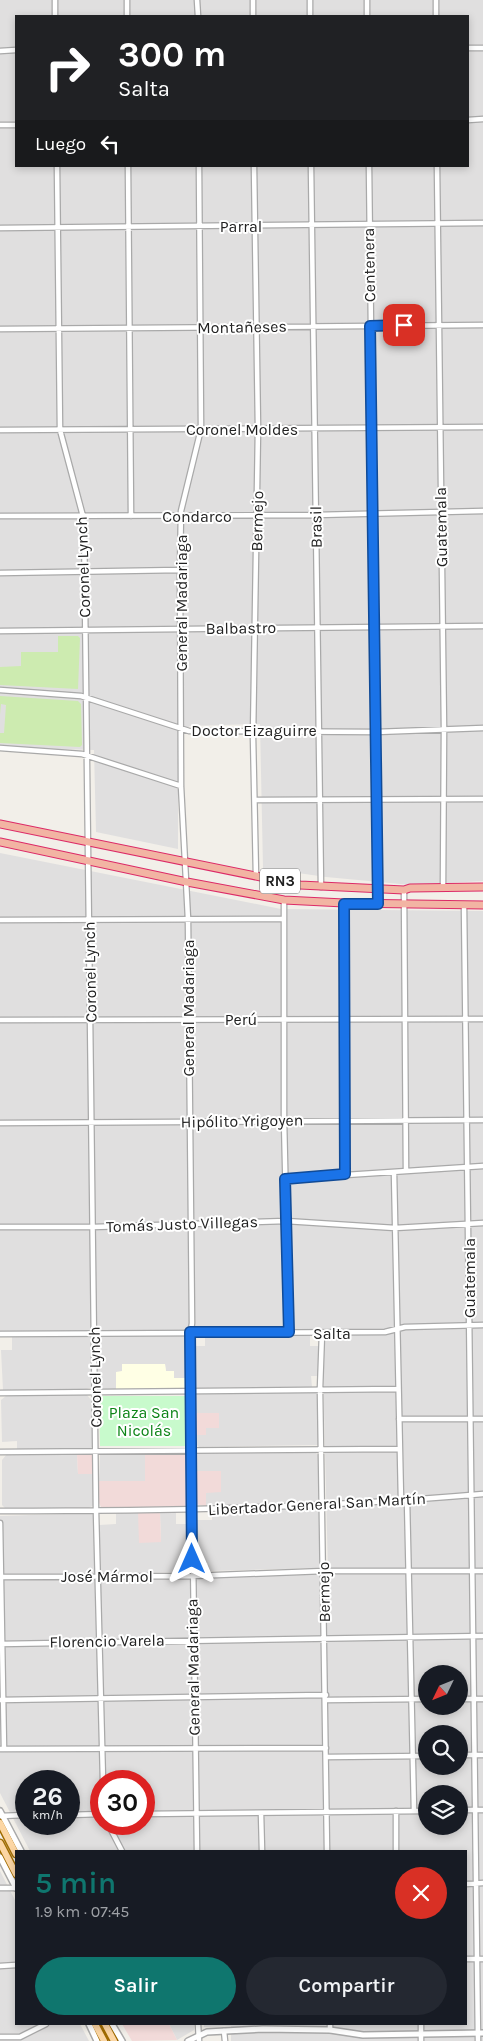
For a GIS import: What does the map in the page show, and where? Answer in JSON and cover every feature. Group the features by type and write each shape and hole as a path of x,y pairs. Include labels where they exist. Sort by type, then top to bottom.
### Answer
{"highway":[{"name":"RN3","path":"0,824 300,886 377,890 483,887"},
{"name":"RN3","path":"0,842 187,882 284,900 344,904 483,905"}],"main road":[{"path":"1,1817 19,1850"},
{"path":"1,1817 15,1852"},
{"path":"0,1843 15,1872"},
{"path":"96,2025 104,2041"},
{"path":"106,2025 114,2041"}],"street":[{"path":"55,0 56,15"},
{"path":"127,0 127,15"},
{"path":"197,0 198,15"},
{"path":"253,0 253,15"},
{"path":"310,0 310,15"},
{"path":"367,0 368,15"},
{"path":"436,0 436,15"},
{"path":"469,48 483,48"},
{"path":"0,50 15,50"},
{"path":"469,120 483,119"},
{"path":"0,125 15,125"},
{"name":"Coronel Lynch","path":"57,167 60,430 83,516 88,756 96,1511 102,1770"},
{"path":"128,167 131,516"},
{"name":"General Madariaga","path":"197,1850 190,1391 191,1225 188,919 181,786 180,570 181,516 201,429 199,167"},
{"name":"Bermejo","path":"254,167 258,429 254,628 256,876"},
{"name":"Brasil","path":"311,167 321,887"},
{"name":"Centenera","path":"369,167 368,224 378,904"},
{"name":"Guatemala","path":"437,167 444,729 443,888"},
{"name":"Parral","path":"0,228 483,224"},
{"name":"Montañeses","path":"0,329 483,325"},
{"name":"Coronel Moldes","path":"0,430 483,427"},
{"name":"Condarco","path":"0,516 257,516 483,511"},
{"path":"0,573 180,570"},
{"name":"Balbastro","path":"0,631 316,626 483,626"},
{"name":"Doctor Eizaguirre","path":"0,690 86,697 182,729 376,732 483,728"},
{"path":"0,748 88,756 181,786"},
{"path":"255,800 377,801 483,799"},
{"path":"404,890 406,1171"},
{"path":"284,900 284,1120 289,1332"},
{"path":"344,904 345,1174"},
{"name":"Guatemala","path":"464,905 472,1636 477,1884 476,1959 481,2033 478,2041"},
{"path":"0,920 283,920"},
{"name":"Perú","path":"0,1020 483,1018"},
{"name":"Hipólito Yrigoyen","path":"0,1123 483,1120"},
{"path":"285,1179 483,1166"},
{"path":"394,1172 399,1329 398,1449 401,1500"},
{"name":"Tomás Justo Villegas","path":"0,1227 191,1225 286,1221 395,1228 483,1224"},
{"name":"Salta","path":"0,1334 385,1332 405,1327 483,1325"},
{"name":"Bermejo","path":"322,1333 320,1389 327,1850"},
{"path":"0,1393 398,1389"},
{"path":"399,1419 483,1419"},
{"path":"0,1452 398,1449"},
{"name":"Libertador General San Martín","path":"0,1511 96,1511 322,1505 483,1494"},
{"path":"407,1500 414,1811"},
{"path":"0,1523 2,1749 326,1748"},
{"name":"José Mármol","path":"0,1577 192,1576 324,1571 483,1571"},
{"name":"Florencio Varela","path":"1,1644 325,1637 483,1636"},
{"path":"2,1700 194,1697 418,1700"},
{"path":"468,1699 483,1698"},
{"path":"468,1755 483,1755"},
{"path":"326,1757 418,1756"},
{"path":"468,1810 483,1810"},
{"path":"396,1811 396,1850"},
{"path":"155,1814 418,1811"},
{"path":"261,1813 262,1850"},
{"path":"1,1817 15,1816"},
{"path":"114,1835 121,1850"},
{"path":"0,1857 15,1886"},
{"path":"467,1884 483,1883"},
{"path":"0,1888 15,1888"},
{"path":"467,1959 483,1958"},
{"path":"0,1966 15,1965"},
{"path":"0,2037 20,2039 44,2025"},
{"path":"89,2025 98,2041"},
{"path":"113,2025 122,2041"},
{"path":"198,2025 200,2040"},
{"path":"421,2025 421,2038"},
{"path":"188,2041 200,2040 206,2032 264,2027 330,2027 363,2035 421,2038 481,2033"},
{"path":"224,2031 225,2041"}],"shaded area":[{"path":"0,0 483,0 483,881 411,885 326,877 263,868 260,724 190,726 178,734 178,849 96,832 94,750 0,747"},
{"path":"0,853 281,909 483,911 483,2041 231,2041 231,2026 204,2027 204,2025 467,2025 467,1850 29,1850 22,1835 80,1835 80,1770 15,1770 15,1822 0,1793 0,1516 94,1513 96,1578 328,1573 322,1330 0,1332"},
{"path":"310,1334 310,1346 318,1346 318,1376 311,1376 312,1387 197,1388 193,1384 193,1346 205,1346 205,1335"},
{"path":"184,1335 188,1339 188,1378 174,1378 166,1371 165,1364 122,1365 122,1372 116,1372 116,1389 103,1389 97,1385 97,1339 99,1336"},
{"path":"12,1337 91,1337 92,1387 87,1389 3,1390 1,1350 12,1350"},
{"path":"122,1364 165,1364 166,1371 174,1371 174,1378 188,1378 189,1385 186,1388 116,1389 116,1372 122,1371"},
{"path":"318,1392 318,1445 199,1447 194,1443 194,1435 206,1435 206,1428 219,1413 193,1413 193,1397 197,1393"},
{"path":"87,1395 92,1401 93,1445 91,1448 17,1450 17,1441 2,1442 1,1400 6,1396"},
{"path":"193,1413 219,1413 219,1428 206,1428 206,1435 194,1435"},
{"path":"314,1451 319,1456 320,1499 317,1502 206,1506 206,1493 221,1471 194,1471 194,1456 197,1452"},
{"path":"145,1453 146,1481 99,1481 100,1454"},
{"path":"145,1453 184,1453 189,1457 189,1505 185,1507 101,1507 99,1503 99,1481 145,1481"},
{"path":"7,1454 77,1454 78,1474 93,1474 94,1505 89,1508 5,1508 2,1505 2,1460"},
{"path":"77,1454 92,1455 93,1474 78,1474"},
{"path":"194,1471 221,1471 221,1492 206,1493 206,1506 195,1504"},
{"path":"316,1507 320,1511 322,1566 319,1568 208,1571 208,1563 196,1564 194,1520 212,1520 212,1510"},
{"path":"160,1511 176,1512 176,1524 190,1524 188,1572 103,1574 101,1572 99,1525 116,1524 116,1513 138,1512 161,1542"},
{"path":"160,1511 161,1542 139,1543 138,1512"},
{"path":"0,1871 15,1900 15,2025 81,2025 89,2041 0,2041"},
{"path":"123,2025 170,2025 177,2040 132,2041"},
{"path":"170,2025 194,2025 194,2030 177,2040"}],"green space":[{"path":"58,636 78,636 80,638 78,689 0,685 0,667 21,666 21,652 58,652"},
{"path":"0,696 78,701 81,704 82,745 80,747 0,743 0,733 4,733 6,705 1,704 0,715"},
{"name":"Plaza San Nicolás","path":"99,1396 189,1396 189,1446 100,1446"}],"route":[{"path":"192,1559 190,1332 289,1332 285,1179 345,1174 344,904 378,904 370,326 404,325"}]}
